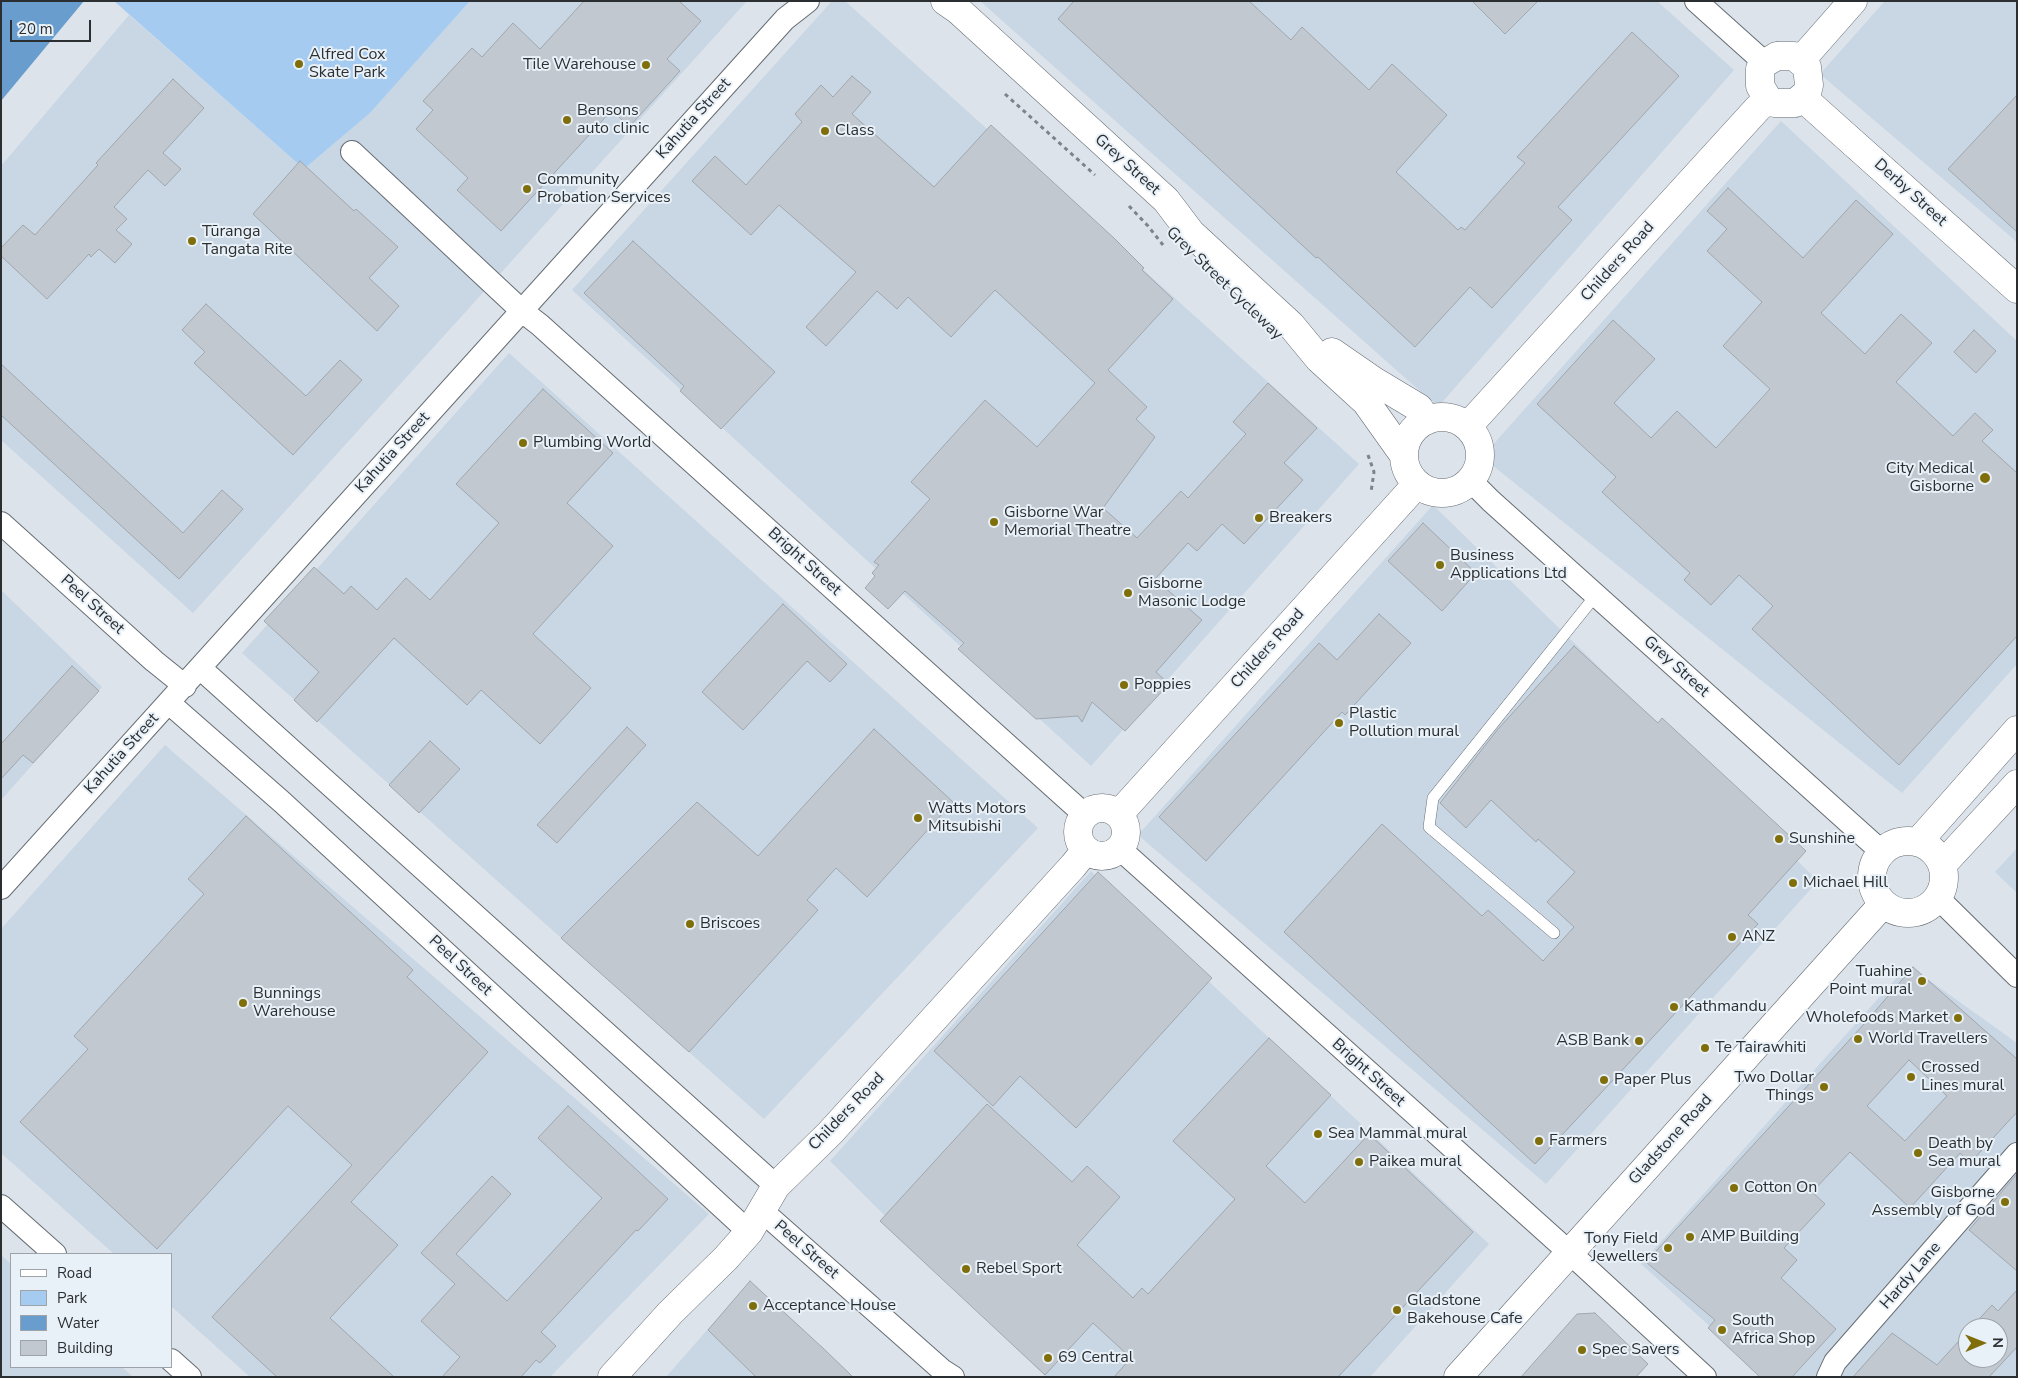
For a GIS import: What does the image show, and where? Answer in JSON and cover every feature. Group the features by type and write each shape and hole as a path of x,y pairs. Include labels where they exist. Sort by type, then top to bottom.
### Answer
{"street":[{"name":"Kahutia Street","path":"1,888 169,704 790,10 808,1"},
{"path":"1696,1 1765,63"},
{"path":"1801,60 1853,1"},
{"name":"Grey Street","path":"951,4 1166,200 1191,233 1291,325 1319,359 1370,407 1403,454"},
{"path":"1777,56 1794,56 1801,60 1807,67 1809,76 1809,85 1803,98 1795,103 1788,104 1774,103 1768,99 1760,86 1760,69 1765,63 1777,56"},
{"name":"Derby Street","path":"1803,98 2017,289"},
{"name":"Childers Road","path":"1468,426 1768,99"},
{"name":"Bright Street","path":"352,152 522,311 540,325 1085,815"},
{"name":"Grey Street","path":"1291,325 1374,381 1419,408 1426,421"},
{"path":"1436,417 1460,421 1468,426 1476,435 1480,444 1480,464 1471,481 1461,488 1451,492 1438,493 1429,491 1416,484 1408,476 1403,454 1404,446 1417,428 1426,421 1436,417"},
{"name":"Grey Street","path":"1471,481 1882,852"},
{"name":"Childers Road","path":"1119,814 1416,484"},
{"name":"Peel Street","path":"1,524 154,661 185,686"},
{"path":"200,668 776,1186"},
{"name":"Peel Street","path":"169,704 755,1221 947,1374"},
{"path":"1918,842 2017,730"},
{"path":"1943,864 2017,784"},
{"path":"1102,808 1111,809 1119,814 1125,822 1127,831 1125,841 1120,849 1112,854 1103,856 1093,855 1086,850 1080,842 1078,833 1079,823 1085,815 1093,810 1102,808"},
{"path":"1907,841 1918,842 1928,847 1943,864 1945,874 1944,887 1938,898 1926,909 1913,914 1892,910 1883,904 1873,884 1876,862 1882,852 1895,844 1907,841"},
{"name":"Bright Street","path":"1120,849 1570,1253 1705,1377"},
{"name":"Childers Road","path":"612,1377 670,1313 726,1258 755,1221 776,1186 830,1133 1086,850"},
{"path":"1938,898 2017,976"},
{"name":"Gladstone Road","path":"1458,1377 1883,904"},
{"name":"Hardy Lane","path":"1828,1377 1835,1362 2017,1154"},
{"path":"1,1206 54,1253"},
{"path":"172,1361 190,1377"}],"lane":[{"path":"1554,933 1429,827 1433,798 1596,595"}],"path":[{"path":"998,87 1097,177"},
{"name":"Grey Street Cycleway","path":"1125,202 1148,226 1167,250"},
{"path":"1365,447 1374,472 1371,491 1374,496"}],"shaded area":[{"name":"Tūranga Tangata Rite","path":"470,1 747,1 193,613 1,440 1,166 129,15 304,169 370,113"},
{"path":"832,1 845,1 1359,464 1091,766 572,290"},
{"path":"980,1 1657,1 1734,70 1438,407"},
{"path":"1885,1 2017,1 2017,242 1820,74"},
{"path":"1781,121 2017,341 2017,664 1902,793 1482,457"},
{"path":"509,353 1038,828 764,1119 242,653"},
{"path":"1433,505 1818,881 1546,1184 1138,835"},
{"path":"1,590 102,687 1,800"},
{"path":"165,745 709,1214 550,1377 250,1377 172,1307 172,1253 113,1253 1,1153 1,929"},
{"path":"2017,848 2017,893 1995,872"},
{"path":"1091,871 1489,1244 1370,1377 1046,1377 830,1161"},
{"path":"1908,965 2017,1043 2017,1377 1766,1377 1641,1264"},
{"path":"1,1255 10,1263 10,1368 123,1368 133,1377 1,1377"},
{"path":"750,1281 853,1377 666,1377"}],"green space":[{"name":"Alfred Cox Skate Park","path":"114,1 470,1 370,113 304,169"}],"water":[{"path":"1,1 84,1 1,101"}],"building":[{"path":"584,1 679,1 701,21 667,59 680,71 629,127 612,110 501,231 457,190 468,178 416,129 433,110 423,101 472,48 482,57 513,23 540,49"},
{"path":"1074,1 1249,1 1291,40 1302,27 1369,90 1392,64 1447,115 1396,172 1458,230 1461,227 1465,230 1525,163 1517,157 1632,32 1679,76 1558,207 1572,220 1492,308 1470,287 1415,347 1058,19"},
{"path":"1472,1 1538,1 1505,34"},
{"path":"852,76 871,92 852,114 934,187 991,125 1115,239 1144,268 1142,270 1173,299 1108,370 1147,407 1136,419 1155,437 1103,508 1137,538 1181,491 1188,498 1246,434 1233,422 1268,383 1317,428 1284,463 1303,480 1244,544 1222,524 1197,551 1188,543 1155,579 1202,620 1156,672 1169,684 1125,731 1092,702 1082,722 1078,716 1036,719 958,649 964,643 905,591 888,609 865,588 875,576 872,573 879,565 874,562 930,499 911,482 985,400 1037,447 1095,383 995,290 951,337 908,297 897,309 877,291 826,346 806,327 856,272 779,205 751,235 692,181 715,156 746,185 802,122 795,114 821,85 833,97"},
{"path":"173,79 204,108 163,153 181,169 165,186 148,170 114,207 127,219 116,230 132,244 115,263 99,249 91,257 89,254 47,299 1,256 1,248 23,225 35,235 98,165 96,163"},
{"path":"2017,95 2017,232 1948,169"},
{"path":"300,161 354,211 356,209 398,247 369,278 399,306 377,331 253,214"},
{"path":"1728,188 1803,258 1856,200 1893,234 1821,313 1865,354 1901,314 1932,343 1896,382 1953,436 1975,413 1993,430 1982,441 2017,473 2017,636 1899,765 1752,629 1773,606 1739,575 1711,605 1684,580 1690,573 1602,492 1616,477 1537,404 1613,320 1655,359 1614,403 1651,438 1677,411 1716,448 1770,389 1723,346 1762,302 1707,251 1727,229 1707,211"},
{"path":"633,241 775,372 721,429 680,391 684,386 584,293"},
{"path":"206,304 306,396 340,360 362,380 293,455 194,363 205,352 182,330"},
{"path":"1974,330 1996,351 1976,373 1954,352"},
{"path":"1,364 183,533 222,490 243,509 179,579 1,415"},
{"path":"543,389 613,453 567,503 613,546 533,634 591,688 540,744 481,690 467,705 394,638 317,722 294,700 319,672 264,621 314,567 344,594 351,586 377,610 406,578 430,600 499,523 456,484"},
{"path":"1423,523 1476,573 1442,611 1388,561"},
{"path":"783,604 847,664 830,682 807,661 743,730 702,692"},
{"path":"1379,614 1411,643 1345,715 1342,712 1206,861 1159,817 1319,643 1337,660"},
{"path":"1574,646 1658,723 1662,718 1806,851 1748,915 1758,924 1535,1164 1284,932 1382,824 1482,916 1488,910 1543,961 1574,927 1547,902 1575,872 1538,839 1536,842 1491,800 1466,828 1440,803 1498,729"},
{"path":"72,666 99,691 33,763 23,755 1,779 1,744"},
{"path":"627,727 646,745 557,843 537,825"},
{"name":"Briscoes","path":"874,729 953,802 867,897 836,868 807,900 818,910 689,1052 561,938 697,802 758,856"},
{"path":"430,741 460,769 419,813 389,785"},
{"name":"Bunnings Warehouse","path":"246,816 413,970 407,977 488,1052 351,1202 398,1245 330,1318 394,1377 277,1377 212,1317 352,1165 288,1106 157,1249 20,1122 88,1049 74,1036 204,894 188,879"},
{"path":"1098,872 1212,978 1076,1128 1020,1076 993,1106 934,1051"},
{"path":"1913,967 2017,1059 2017,1112 1970,1163 1960,1153 1910,1208 1850,1152 1812,1192 1825,1204 1784,1248 1797,1260 1781,1278 1836,1329 1792,1377 1760,1377 1708,1328 1715,1320 1646,1262 1865,1023","holes":["1909,1060 1947,1096 1905,1141 1867,1106"]},
{"path":"1269,1038 1331,1095 1266,1166 1305,1203 1369,1134 1473,1232 1338,1377 1114,1377 1131,1358 1093,1323 1045,1375 880,1221 987,1104 1072,1182 1087,1166 1120,1197 1077,1245 1133,1298 1142,1288 1148,1294 1235,1199 1173,1141"},
{"path":"568,1106 668,1199 638,1231 636,1230 541,1332 556,1346 540,1363 536,1360 521,1377 442,1377 460,1357 421,1321 455,1284 421,1253 492,1176 511,1194 456,1254 507,1301 602,1198 538,1138"},
{"name":"Gisborne Assembly of God","path":"2017,1174 2017,1271 1969,1230"},
{"name":"Acceptance House","path":"750,1281 853,1377 756,1377 708,1330"},
{"path":"2017,1290 2017,1347 2008,1357 2008,1318 1980,1318 1992,1305 1998,1311"},
{"path":"1595,1313 1648,1364 1636,1377 1521,1377 1577,1314"},
{"path":"1892,1333 1937,1365 1958,1342 1958,1368 1997,1368 1989,1377 1853,1377"}],"place":[{"name":"Alfred Cox Skate Park","path":"299,64"},
{"name":"Tile Warehouse","path":"646,65"},
{"name":"Bensons auto clinic","path":"567,120"},
{"name":"Class","path":"825,131"},
{"name":"Community Probation Services","path":"527,189"},
{"name":"Tūranga Tangata Rite","path":"192,241"},
{"name":"Plumbing World","path":"523,443"},
{"name":"City Medical Gisborne","path":"1985,478"},
{"name":"Breakers","path":"1259,518"},
{"name":"Gisborne War Memorial Theatre","path":"994,522"},
{"name":"Business Applications Ltd","path":"1440,565"},
{"name":"Gisborne Masonic Lodge","path":"1128,593"},
{"name":"Poppies","path":"1124,685"},
{"name":"Plastic Pollution mural","path":"1339,723"},
{"name":"Watts Motors Mitsubishi","path":"918,818"},
{"name":"Sunshine","path":"1779,839"},
{"name":"Michael Hill","path":"1793,883"},
{"name":"Briscoes","path":"690,924"},
{"name":"ANZ","path":"1732,937"},
{"name":"Tuahine Point mural","path":"1922,981"},
{"name":"Bunnings Warehouse","path":"243,1003"},
{"name":"Kathmandu","path":"1674,1007"},
{"name":"Wholefoods Market","path":"1958,1018"},
{"name":"World Travellers","path":"1858,1039"},
{"name":"ASB Bank","path":"1639,1041"},
{"name":"Te Tairawhiti","path":"1705,1048"},
{"name":"Crossed Lines mural","path":"1911,1077"},
{"name":"Paper Plus","path":"1604,1080"},
{"name":"Two Dollar Things","path":"1824,1087"},
{"name":"Sea Mammal mural","path":"1318,1134"},
{"name":"Farmers","path":"1539,1141"},
{"name":"Death by Sea mural","path":"1918,1153"},
{"name":"Paikea mural","path":"1359,1162"},
{"name":"Cotton On","path":"1734,1188"},
{"name":"Gisborne Assembly of God","path":"2005,1202"},
{"name":"AMP Building","path":"1690,1237"},
{"name":"Tony Field Jewellers","path":"1668,1248"},
{"name":"Rebel Sport","path":"966,1269"},
{"name":"Acceptance House","path":"753,1306"},
{"name":"Gladstone Bakehouse Cafe","path":"1397,1310"},
{"name":"South Africa Shop","path":"1722,1330"},
{"name":"Spec Savers","path":"1582,1350"},
{"name":"69 Central","path":"1048,1358"}]}
